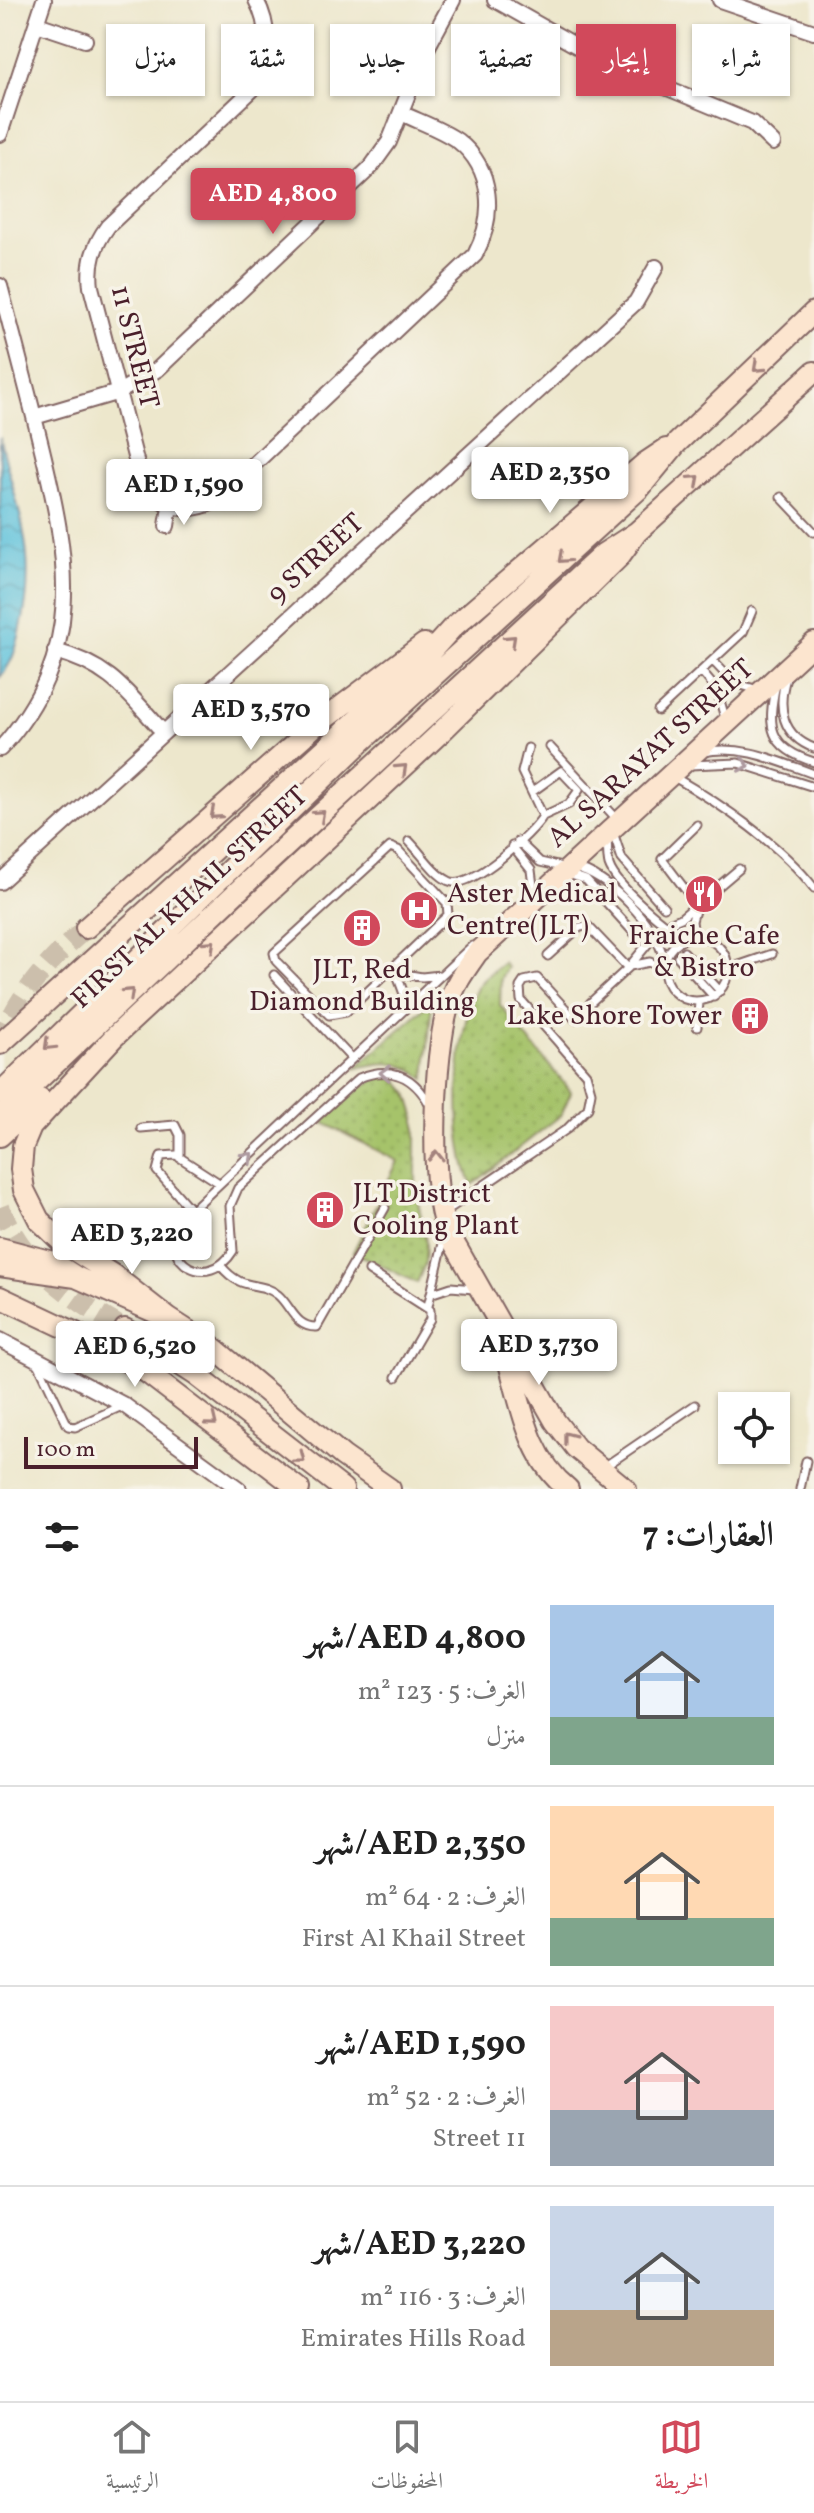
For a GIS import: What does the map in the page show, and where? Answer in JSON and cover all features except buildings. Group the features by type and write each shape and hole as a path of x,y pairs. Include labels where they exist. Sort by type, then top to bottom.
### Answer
{"main road":[{"name":"FIRST AL KHAIL STREET","path":"0,1116 26,1078 360,743 640,488 677,443 814,312"},
{"name":"FIRST AL KHAIL STREET","path":"0,1093 26,1078 603,554 637,532 814,372"},
{"path":"0,1044 425,658 452,628 645,463 677,443"},
{"path":"390,1489 343,1456 210,1345 50,1234 24,1190 23,1146 31,1127 113,1038 475,700 619,557 637,532"},
{"path":"86,928 315,726 419,647 452,628"},
{"name":"AL SARAYAT STREET","path":"626,1489 600,1471 555,1421 443,1221 436,1178 437,1122 448,1006 459,977 477,953 814,643"},
{"path":"0,1136 81,1061 113,1038"},
{"path":"0,1248 53,1262 76,1277 168,1318"},
{"path":"0,1266 76,1277"},
{"path":"484,1296 532,1442 546,1468 568,1489"},
{"path":"0,1300 28,1310 146,1372 299,1489"},
{"path":"125,1329 196,1375 343,1489"}],"street":[{"path":"0,134 44,0"},
{"name":"11 STREET","path":"170,506 151,493 144,483 91,287 90,265 96,244 108,226 244,101 263,66 272,27 256,0"},
{"path":"34,417 119,392 146,378 169,360 360,179 389,142 424,54 453,0"},
{"path":"495,0 605,62 752,123 773,143"},
{"path":"720,0 814,32"},
{"path":"37,24 85,40"},
{"path":"167,526 170,506 193,509 215,501 452,280 481,244 495,192 466,148 446,133 401,113"},
{"name":"9 STREET","path":"0,882 636,302 656,267"},
{"path":"0,286 64,549 65,594 55,651 31,707 0,749"},
{"path":"55,651 87,660 107,672 163,732"},
{"path":"0,1340 124,1405 239,1489"}],"lane":[{"path":"781,497 814,532"},
{"path":"658,711 743,632 752,611"},
{"path":"713,661 729,680 741,687 779,676"},
{"path":"701,671 720,696 724,724"},
{"path":"779,676 784,687 782,716 791,734 814,748"},
{"path":"779,676 770,719 772,729 784,748 814,762"},
{"path":"550,747 612,827 617,852 655,891 664,907"},
{"path":"528,748 522,772 543,816"},
{"path":"676,767 732,748 814,774"},
{"path":"676,767 738,763 814,787"},
{"path":"676,767 787,858 814,888"},
{"path":"409,841 447,881 461,884 482,873 543,816 569,804 579,790 561,771 532,792"},
{"path":"697,825 662,859 697,905"},
{"path":"612,827 612,871 664,925 716,946 728,969"},
{"path":"515,843 540,862 603,879 655,935 664,960 663,970"},
{"path":"437,1122 424,1095 402,1075 373,1072 359,1078 238,1188 230,1206 233,1251 221,1266 203,1272 177,1254 174,1231 191,1210 441,975 528,905 531,870 515,843"},
{"path":"394,848 447,903 449,911 396,970 346,1012 335,1016 324,1012 276,961 274,953 382,852 394,848"},
{"path":"664,925 697,905 739,869"},
{"path":"566,870 586,880 606,907 636,935"},
{"path":"691,938 697,905"},
{"path":"548,956 580,927 588,926 628,968"},
{"path":"590,1003 628,968 655,935"},
{"path":"664,960 677,942 691,938"},
{"path":"681,954 717,994"},
{"path":"628,968 650,962 663,970 679,996 699,1002 717,994 728,969 772,954"},
{"path":"396,970 422,977 441,975"},
{"path":"396,970 404,994 402,1012"},
{"path":"274,975 352,1059"},
{"path":"396,1377 430,1319 428,1306 433,1293 443,1221 567,1129 588,1108 591,1092 586,1074 525,1006 518,994 520,987 530,978 537,978 575,1019"},
{"path":"697,1027 699,1002"},
{"path":"141,1128 175,1125 180,1135 180,1158"},
{"path":"191,1210 157,1171 161,1156 171,1153 219,1183"},
{"path":"221,1266 238,1282 278,1295 299,1321 317,1327 385,1208"},
{"path":"369,1271 428,1306"},
{"path":"433,1293 451,1287 484,1296"},
{"path":"35,1356 68,1426 75,1427 124,1405"},
{"path":"600,1471 695,1405"},
{"path":"800,1489 806,1461"}],"green space":[{"path":"503,962 507,967 501,978 500,1005 571,1092 561,1115 472,1185 461,1142 460,1058 464,1031 477,988"},
{"path":"432,1001 425,1079 400,1065 374,1064 354,1069"},
{"path":"386,1077 398,1081 408,1093 416,1119 416,1192 426,1241 425,1264 417,1283 353,1252 398,1161 322,1122 359,1089"}],"water":[{"path":"0,437 24,533 28,579 17,644 11,662 0,677"}],"tunnel":[{"path":"0,1042 25,994 59,953 86,928"},
{"path":"0,1207 22,1246 51,1279 125,1329"}],"place":[{"name":"Fraiche Cafe & Bistro","path":"704,894"},
{"name":"Aster Medical Centre(JLT)","path":"419,910"},
{"name":"JLT, Red Diamond Building","path":"362,928"},
{"name":"Lake Shore Tower","path":"750,1016"},
{"name":"JLT District Cooling Plant","path":"325,1210"}]}
